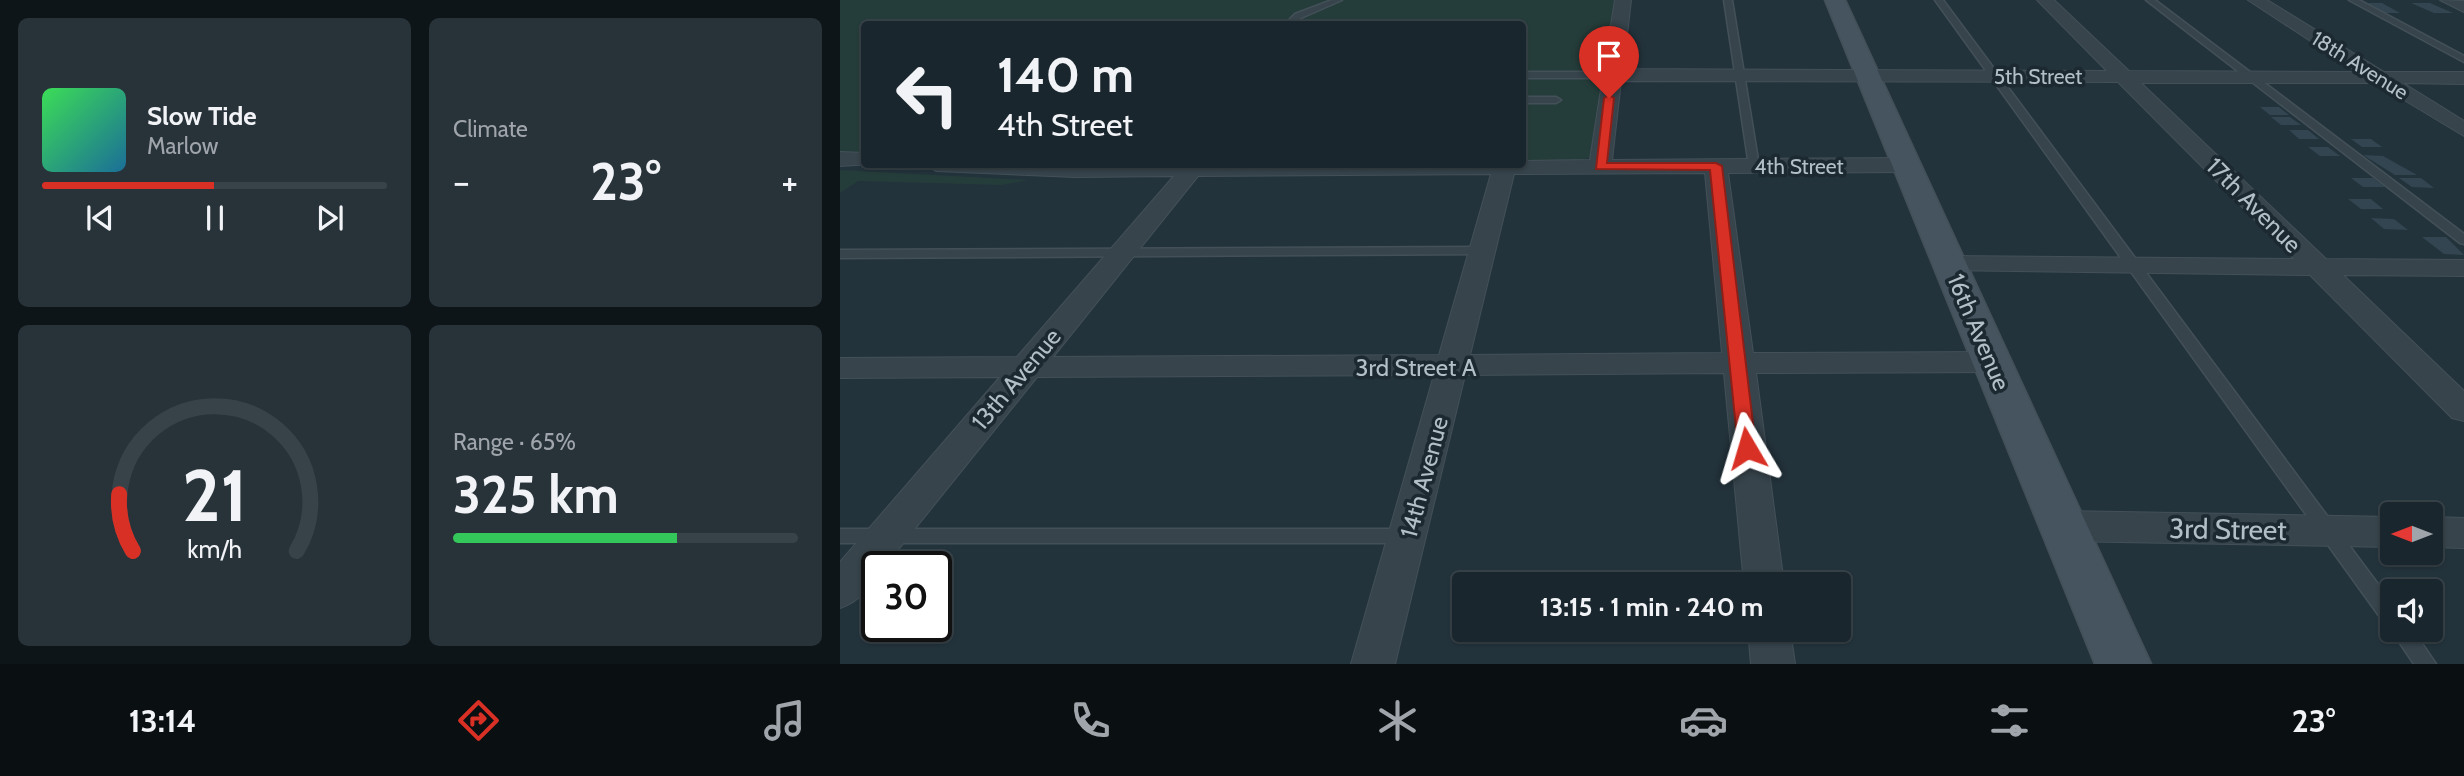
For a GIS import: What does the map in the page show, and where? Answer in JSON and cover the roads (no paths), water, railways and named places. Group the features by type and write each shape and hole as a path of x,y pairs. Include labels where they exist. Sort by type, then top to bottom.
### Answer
{"street":[{"path":"1600,166 1623,0"},
{"name":"16th Avenue","path":"1835,0 2123,664"},
{"name":"17th Avenue","path":"2045,0 2464,410"},
{"name":"18th Avenue","path":"2256,0 2464,130"},
{"path":"2448,0 2464,7"},
{"name":"5th Street","path":"1612,75 2464,78"},
{"path":"840,159 861,160"},
{"name":"4th Street","path":"1526,168 1907,165"},
{"path":"1716,166 1763,572"},
{"name":"4th Street","path":"1029,168 1504,168"},
{"name":"13th Avenue","path":"840,591 1193,168"},
{"name":"14th Avenue","path":"1373,664 1454,367 1504,168"},
{"path":"1950,264 2464,268"},
{"name":"3rd Street A","path":"840,368 1737,366 1992,362"},
{"name":"3rd Street","path":"2064,526 2380,532"},
{"path":"2443,532 2464,533"},
{"path":"1770,642 1773,664"}],"lane":[{"path":"1292,21 1298,16 1338,0"},
{"path":"1728,0 1754,166"},
{"path":"1939,0 2380,602"},
{"path":"2150,0 2464,240"},
{"path":"2353,0 2464,59"},
{"path":"1526,75 1612,75"},
{"path":"1526,100 1556,100"},
{"path":"840,254 1483,251"},
{"path":"840,536 1408,536"},
{"path":"2410,642 2426,664"}]}
